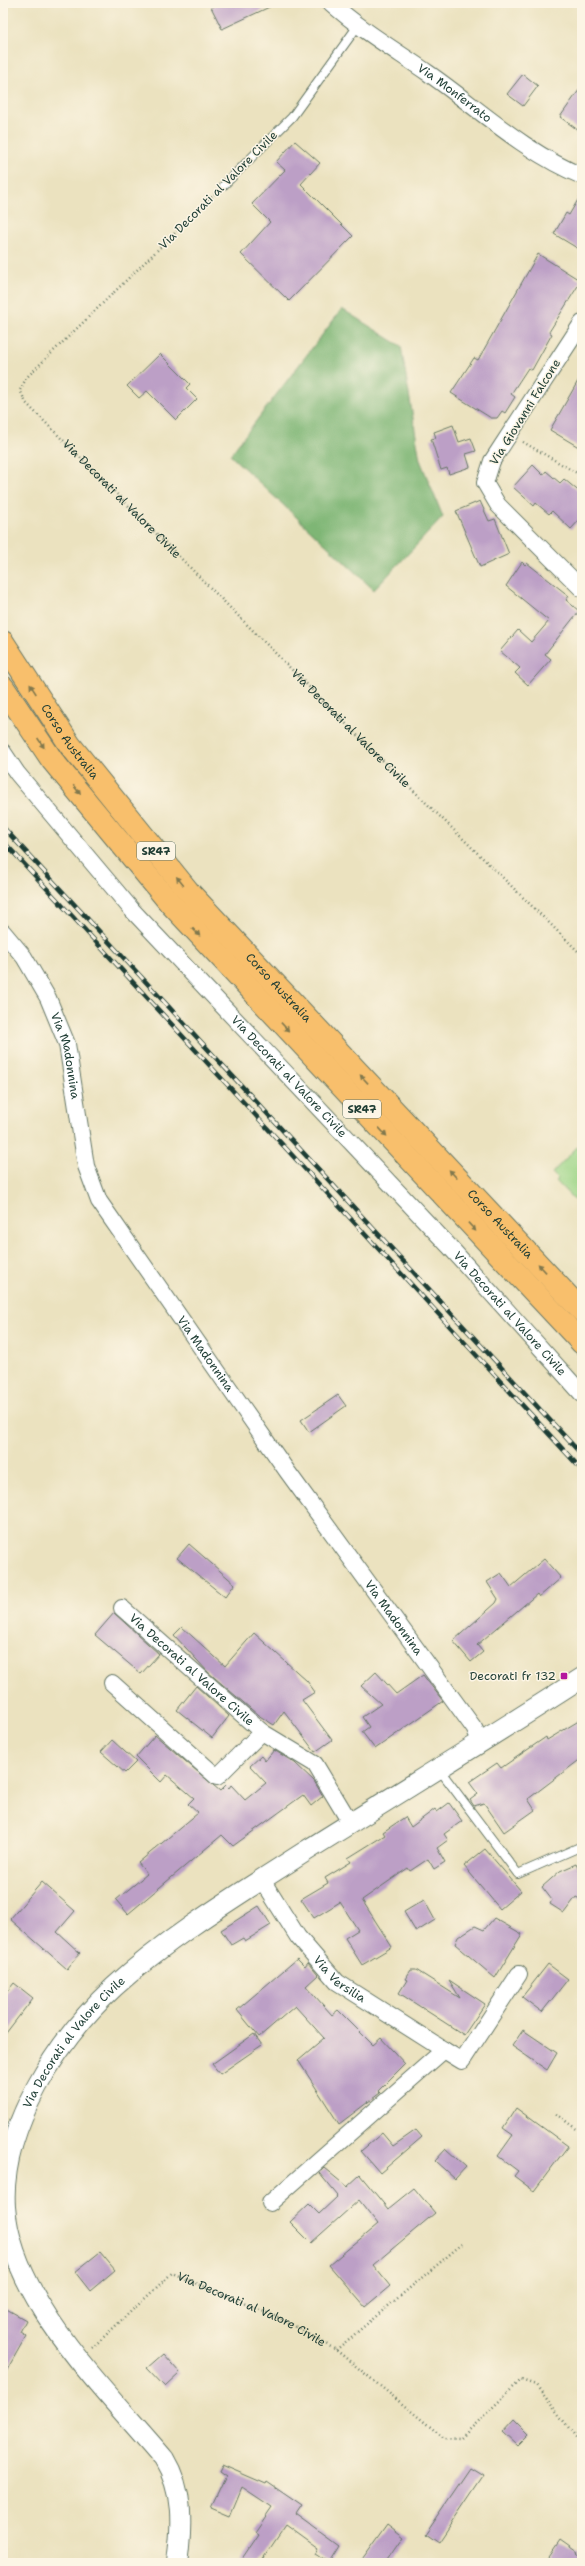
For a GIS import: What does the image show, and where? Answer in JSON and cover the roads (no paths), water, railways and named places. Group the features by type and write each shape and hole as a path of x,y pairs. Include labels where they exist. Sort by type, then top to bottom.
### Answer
{"highway":[{"name":"Corso Australia","path":"3,642 70,745 188,891 582,1311"},
{"name":"Corso Australia","path":"3,687 52,760 170,903 582,1343"}],"street":[{"name":"Via Monferrato","path":"332,3 357,26 428,73 522,141 569,170 582,176"},
{"name":"Via Giovanni Falcone","path":"582,323 511,435 492,461 485,483 498,505 582,589"},
{"name":"Via Decorati al Valore Civile","path":"3,752 17,773 132,910 449,1246 582,1394"},
{"name":"Via Madonnina","path":"3,932 24,957 48,998 67,1044 86,1166 99,1201 287,1471 474,1728 481,1742"},
{"name":"Via Decorati al Valore Civile","path":"122,1608 262,1732 314,1764 351,1824"},
{"name":"Via Decorati al Valore Civile","path":"177,2563 182,2520 174,2477 164,2459 80,2360 44,2311 23,2275 11,2238 5,2207 6,2180 10,2154 36,2085 76,2028 114,1987 166,1945 262,1880 582,1678"},
{"name":"Via Decorati al Valore Civile","path":"112,1683 217,1777 262,1732"},
{"name":"Via Versilia","path":"262,1880 298,1937 337,1982 462,2061 519,1974"},
{"path":"270,2203 444,2050"}],"lane":[{"name":"Via Decorati al Valore Civile","path":"224,185 292,117 357,26"},
{"path":"439,1769 518,1874 582,1846"}],"railway":[{"path":"3,827 582,1455"},
{"path":"3,841 582,1470"}],"place":[{"name":"Decorati fr 132","path":"564,1676"}]}
